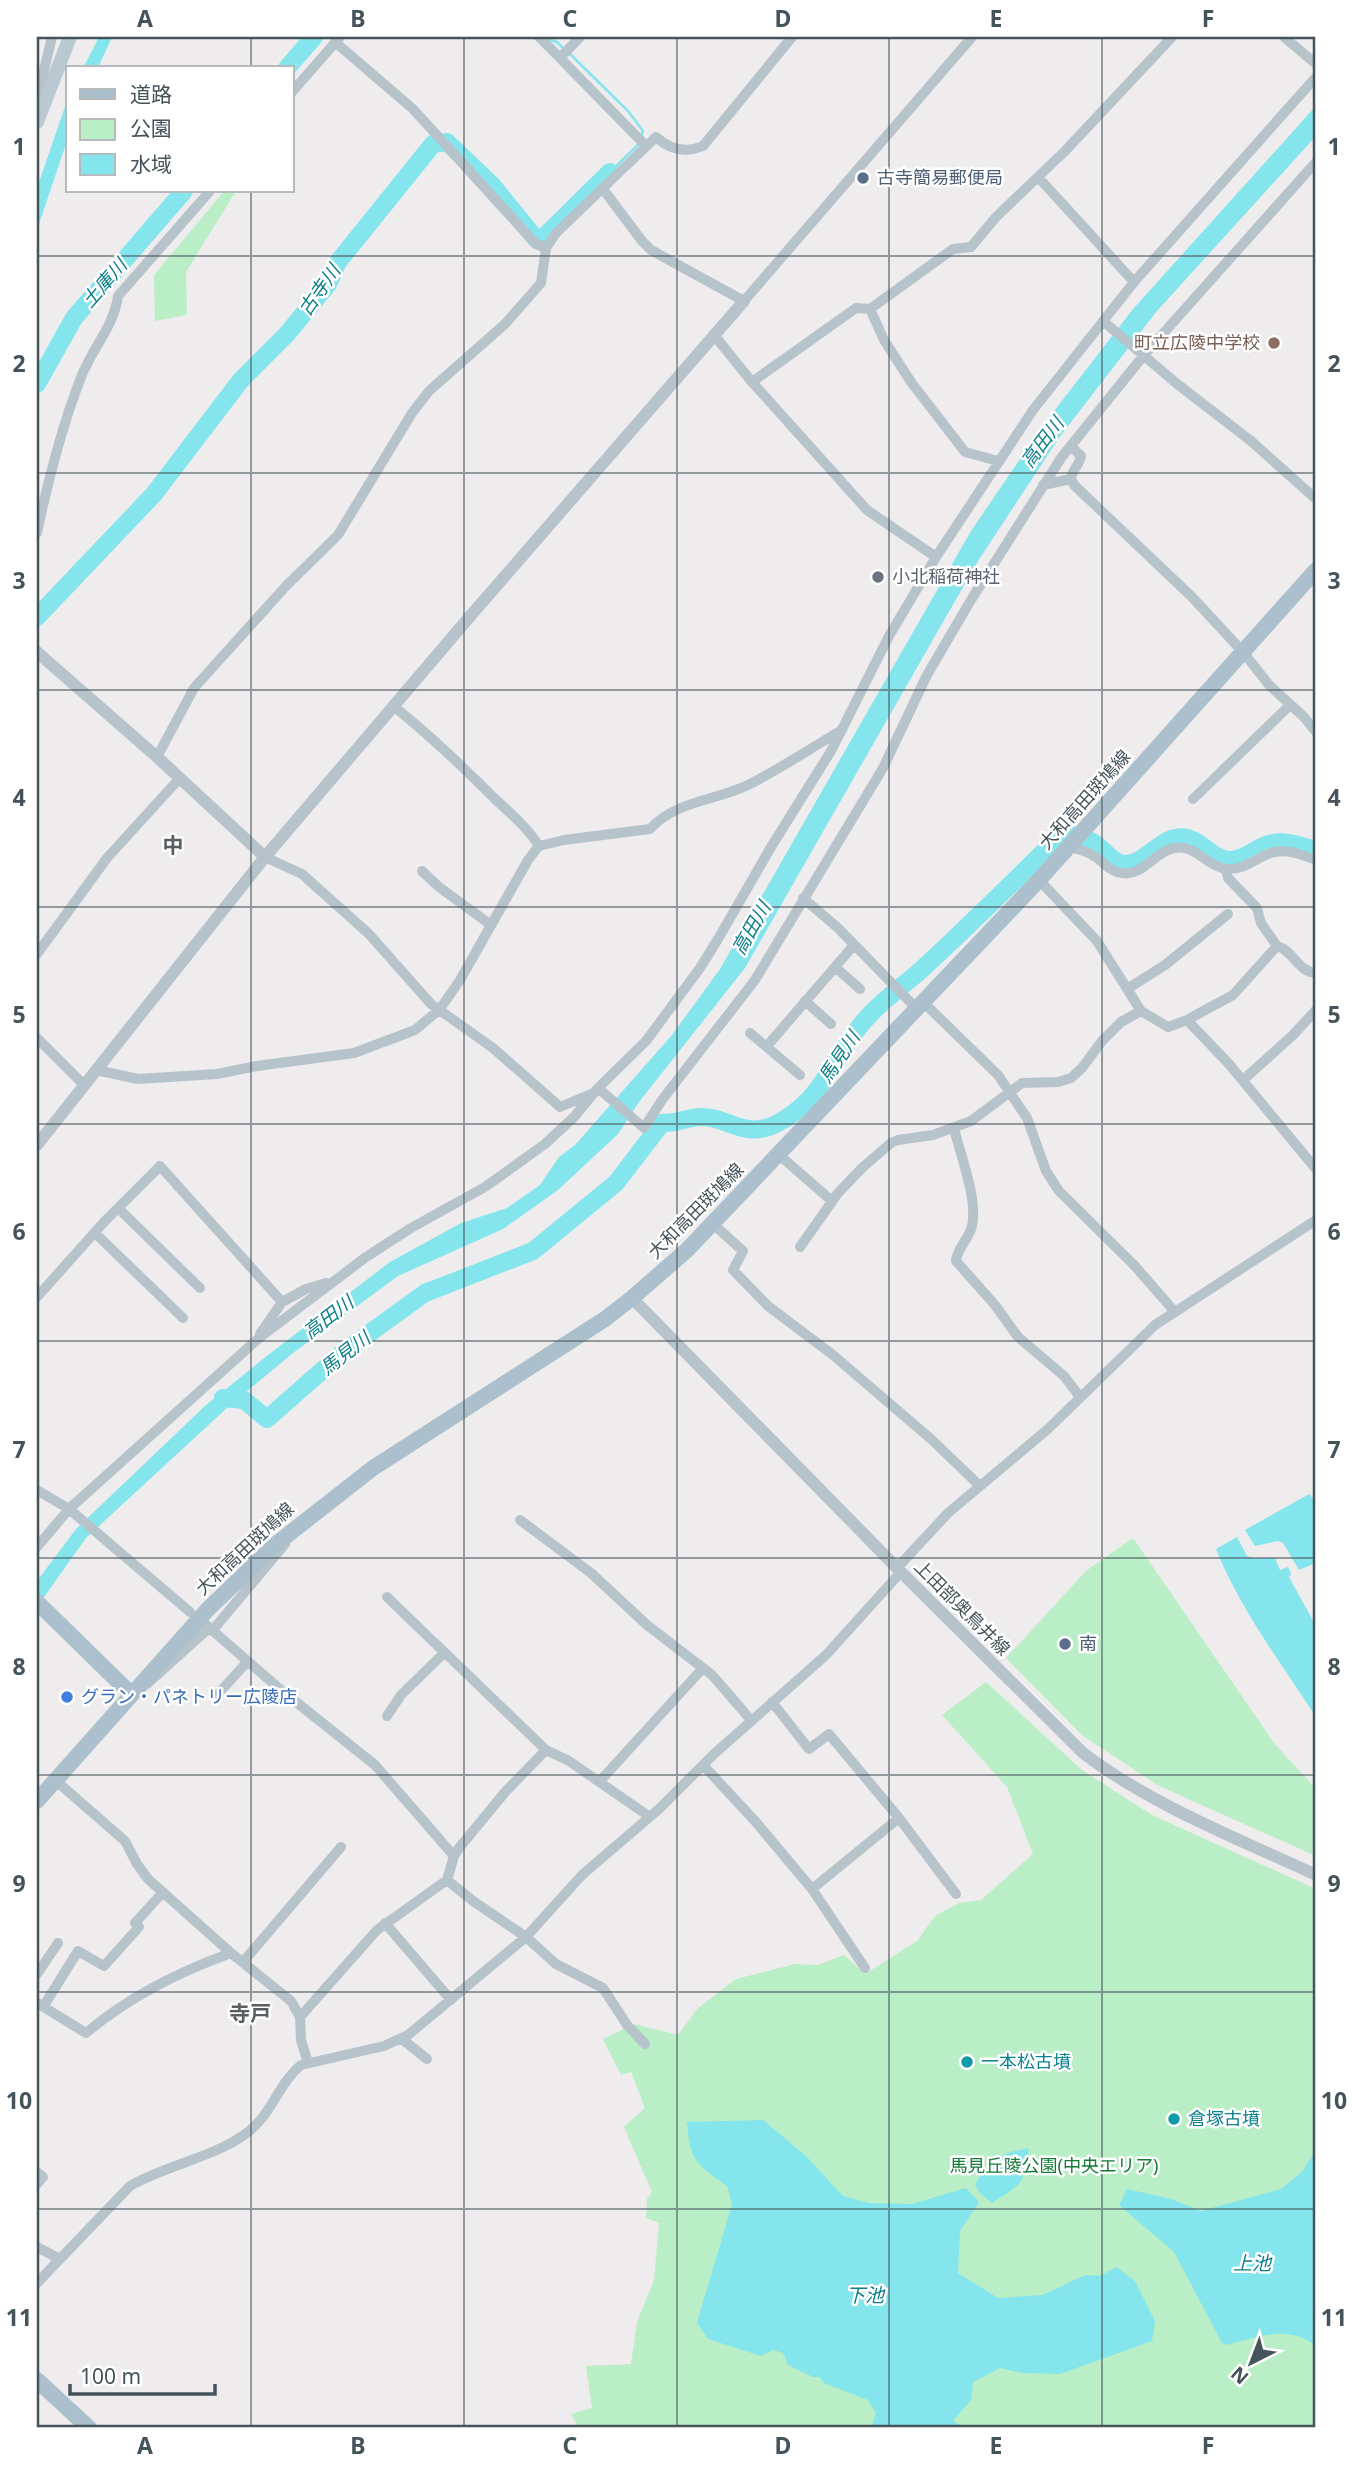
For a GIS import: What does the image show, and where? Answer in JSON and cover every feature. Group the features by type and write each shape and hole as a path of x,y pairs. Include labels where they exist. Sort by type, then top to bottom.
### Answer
{"main road":[{"path":"37,122 70,37"},
{"name":"大和高田斑鳩線","path":"37,1801 232,1584 305,1519 373,1468 578,1338 632,1298 687,1250 1039,880 1316,570"},
{"path":"37,1602 131,1694"},
{"path":"37,2380 89,2428"}],"street":[{"path":"44,100 43,74 52,37"},
{"path":"539,37 646,146"},
{"path":"560,58 580,37"},
{"path":"156,757 194,688 287,585 338,535 412,413 429,391 505,324 541,283 547,248 556,233 656,137 676,150 703,146 792,37"},
{"path":"37,1145 265,858 393,706 972,37"},
{"path":"752,382 856,307 870,309 953,249 971,247 996,217 1065,151 1172,37"},
{"path":"1284,37 1316,64"},
{"path":"294,90 337,40 413,109 536,244 547,248"},
{"path":"37,1547 69,1509 259,1338 389,1241 508,1171 555,1136 646,1041 700,968 842,730 889,636 936,556 998,461 1054,382 1134,282 1316,77"},
{"path":"598,1091 644,1128 662,1100 749,987 883,768 944,646 1043,485 1143,354 1316,162"},
{"path":"1038,177 1134,282"},
{"path":"603,189 651,250 744,302"},
{"path":"37,533 50,473 80,377 116,311 118,296 208,192"},
{"path":"870,309 884,340 911,382 965,452 998,461"},
{"path":"1104,322 1251,441 1316,499"},
{"path":"714,335 752,382 867,510 936,556"},
{"path":"1071,446 1081,456 1071,479"},
{"path":"1043,485 1071,479"},
{"path":"1071,479 1121,531 1191,596 1244,653 1269,685 1316,732"},
{"path":"37,652 265,858 302,874 369,934 431,1004 493,1048 560,1107 598,1091"},
{"path":"1193,799 1290,705"},
{"path":"393,706 481,785 531,833 539,846"},
{"path":"96,1070 138,1079 217,1074 354,1053 415,1030 440,1009 528,860 539,846 564,840 650,829 659,820 695,802 730,793 748,785 842,730"},
{"path":"37,954 107,858 179,779"},
{"path":"1074,841 1114,871 1122,873 1137,871 1168,850 1176,848 1190,849 1213,865 1226,869 1234,869 1274,852 1293,852 1316,860"},
{"path":"1226,869 1228,878 1256,908 1261,923 1277,946 1285,949 1306,971 1316,973"},
{"path":"422,872 491,925"},
{"path":"1039,880 1097,941 1141,1011 1168,1027 1187,1020 1233,995 1277,946"},
{"path":"803,898 829,919 903,996 920,1006 990,1066 1027,1118 1046,1171 1054,1184 1134,1265 1175,1312"},
{"path":"1127,989 1165,965 1228,914"},
{"path":"767,1046 854,944"},
{"path":"835,967 860,989"},
{"path":"805,1002 831,1024"},
{"path":"1243,1080 1293,1035 1316,1010"},
{"path":"800,1247 832,1201 863,1167 891,1143 933,1135 971,1121 1022,1083 1058,1082 1071,1078 1121,1022 1141,1011"},
{"path":"1187,1020 1243,1080 1316,1169"},
{"path":"751,1032 800,1075"},
{"path":"37,1038 84,1085"},
{"path":"954,1128 971,1198 973,1218 969,1235 957,1254 957,1261 1018,1337 1063,1376 1080,1398"},
{"path":"778,1154 832,1201"},
{"path":"37,1297 94,1233 160,1166 282,1303"},
{"path":"118,1208 200,1287"},
{"path":"37,2283 130,2186 244,2135 260,2120 297,2069 308,2063 384,2046 402,2039 451,2000 526,1937 572,1885 650,1817 751,1720 826,1655 948,1513 1048,1429 1145,1334 1316,1220"},
{"path":"713,1224 743,1251 733,1270 758,1298 833,1355 931,1439 980,1486"},
{"path":"94,1233 183,1318"},
{"path":"259,1338 264,1326 282,1303 306,1289 333,1281"},
{"name":"上田部奥鳥井線","path":"632,1298 1047,1720 1083,1753 1105,1770 1157,1800 1316,1875"},
{"path":"38,1492 69,1509 190,1612"},
{"path":"131,1694 160,1676 209,1628 305,1519"},
{"path":"520,1520 591,1573 639,1618 704,1668 751,1720"},
{"path":"387,1597 547,1751 569,1760 650,1817"},
{"path":"209,1628 375,1765 454,1856"},
{"path":"387,1716 401,1695 444,1653"},
{"path":"218,1694 247,1662"},
{"path":"600,1781 704,1668"},
{"path":"772,1702 809,1749 829,1734 900,1818 956,1894"},
{"path":"300,2017 386,1923 447,1880 454,1856 506,1791 547,1751"},
{"path":"703,1765 812,1889 864,1968"},
{"path":"55,1780 125,1841 142,1872 163,1892 231,1953 291,2001 300,2017 301,2040 308,2063"},
{"path":"812,1889 900,1818"},
{"path":"243,1962 341,1847"},
{"path":"447,1880 526,1937 556,1964 603,1988 627,2025 645,2044"},
{"path":"163,1892 135,1923 139,1927 104,1966 78,1951 40,2005 86,2033 117,2007 176,1974 231,1953"},
{"path":"386,1923 451,2000"},
{"path":"37,1974 58,1943"},
{"path":"402,2039 427,2059"},
{"path":"37,2172 43,2177 37,2184"},
{"path":"37,2247 60,2259"}],"green space":[{"path":"223,192 235,192 186,272 187,315 155,321 154,275"},
{"path":"1133,1538 1274,1743 1316,1789 1316,1856 1159,1786 1083,1736 1006,1658 1086,1571"},
{"name":"馬見丘陵公園(中央エリア)","path":"986,1682 1082,1770 1152,1815 1316,1889 1316,2428 579,2428 571,2414 592,2408 586,2366 631,2364 637,2322 654,2280 659,2223 646,2218 647,2199 652,2192 624,2127 645,2108 631,2072 621,2075 603,2039 634,2024 678,2035 697,2009 736,1979 795,1964 818,1965 844,1955 865,1974 917,1941 935,1916 959,1903 981,1900 1033,1854 1007,1787 942,1715"}],"water":[{"path":"99,37 112,37 99,66 84,66"},
{"path":"66,104 66,144 37,230 37,188"},
{"name":"高田川","path":"1316,106 1316,136 1157,311 1061,435 978,561 745,968 639,1102 618,1134 558,1190 503,1229 398,1276 293,1353 228,1407 86,1538 37,1607 37,1581 76,1529 205,1406 390,1262 461,1223 507,1208 540,1185 559,1157 575,1145 672,1035 720,969 971,531 1044,424 1133,309"},
{"path":"1309,1494 1316,1501 1316,1563 1299,1570 1283,1543 1278,1541 1255,1546 1245,1530"},
{"path":"1237,1537 1247,1556 1275,1558 1280,1570 1288,1567 1291,1574 1289,1577 1316,1626 1316,1717 1237,1593 1216,1549"},
{"name":"下池","path":"763,2120 806,2156 843,2196 869,2203 912,2204 966,2188 979,2202 960,2231 958,2273 998,2298 1043,2295 1085,2275 1100,2276 1116,2267 1135,2281 1155,2321 1152,2341 1060,2374 1023,2373 1000,2368 973,2382 971,2400 953,2421 964,2428 871,2428 876,2413 868,2400 788,2365 783,2353 773,2350 761,2356 708,2339 697,2323 732,2204 727,2186 696,2160 690,2145 687,2122"},
{"path":"1028,2148 1029,2154 1021,2181 1014,2189 992,2203 977,2189 976,2182 987,2168 1002,2156"},
{"name":"上池","path":"1316,2149 1316,2346 1306,2339 1284,2334 1261,2336 1226,2345 1222,2343 1174,2252 1119,2205 1127,2189 1171,2199 1201,2211 1281,2189 1303,2171"}],"waterway":[{"name":"土庫川","path":"289,66 314,37"},
{"path":"547,39 557,42 565,50"},
{"path":"570,54 628,111 643,131 641,137"},
{"name":"古寺川","path":"37,617 154,494 241,380 287,334 328,284 338,262 433,144 447,142 492,185 536,239 541,240 610,172"},
{"path":"610,172 640,143"},
{"name":"土庫川","path":"37,384 74,318 183,192"},
{"name":"馬見川","path":"223,1398 244,1400 267,1419 342,1353 425,1293 533,1251 616,1183 662,1123 699,1117 755,1130 776,1124 793,1114 817,1090 871,1013 939,953 1063,833 1091,841 1116,861 1124,864 1138,861 1169,840 1184,837 1197,842 1222,859 1229,860 1281,842 1316,850"}],"place":[{"name":"古寺簡易郵便局","path":"863,178"},
{"name":"町立広陵中学校","path":"1274,343"},
{"name":"小北稲荷神社","path":"878,577"},
{"name":"南","path":"1065,1644"},
{"name":"グラン・パネトリー広陵店","path":"67,1697"},
{"name":"一本松古墳","path":"967,2062"},
{"name":"倉塚古墳","path":"1174,2119"}],"district":[{"name":"中","path":"173,846"},
{"name":"寺戸","path":"250,2014"}]}
